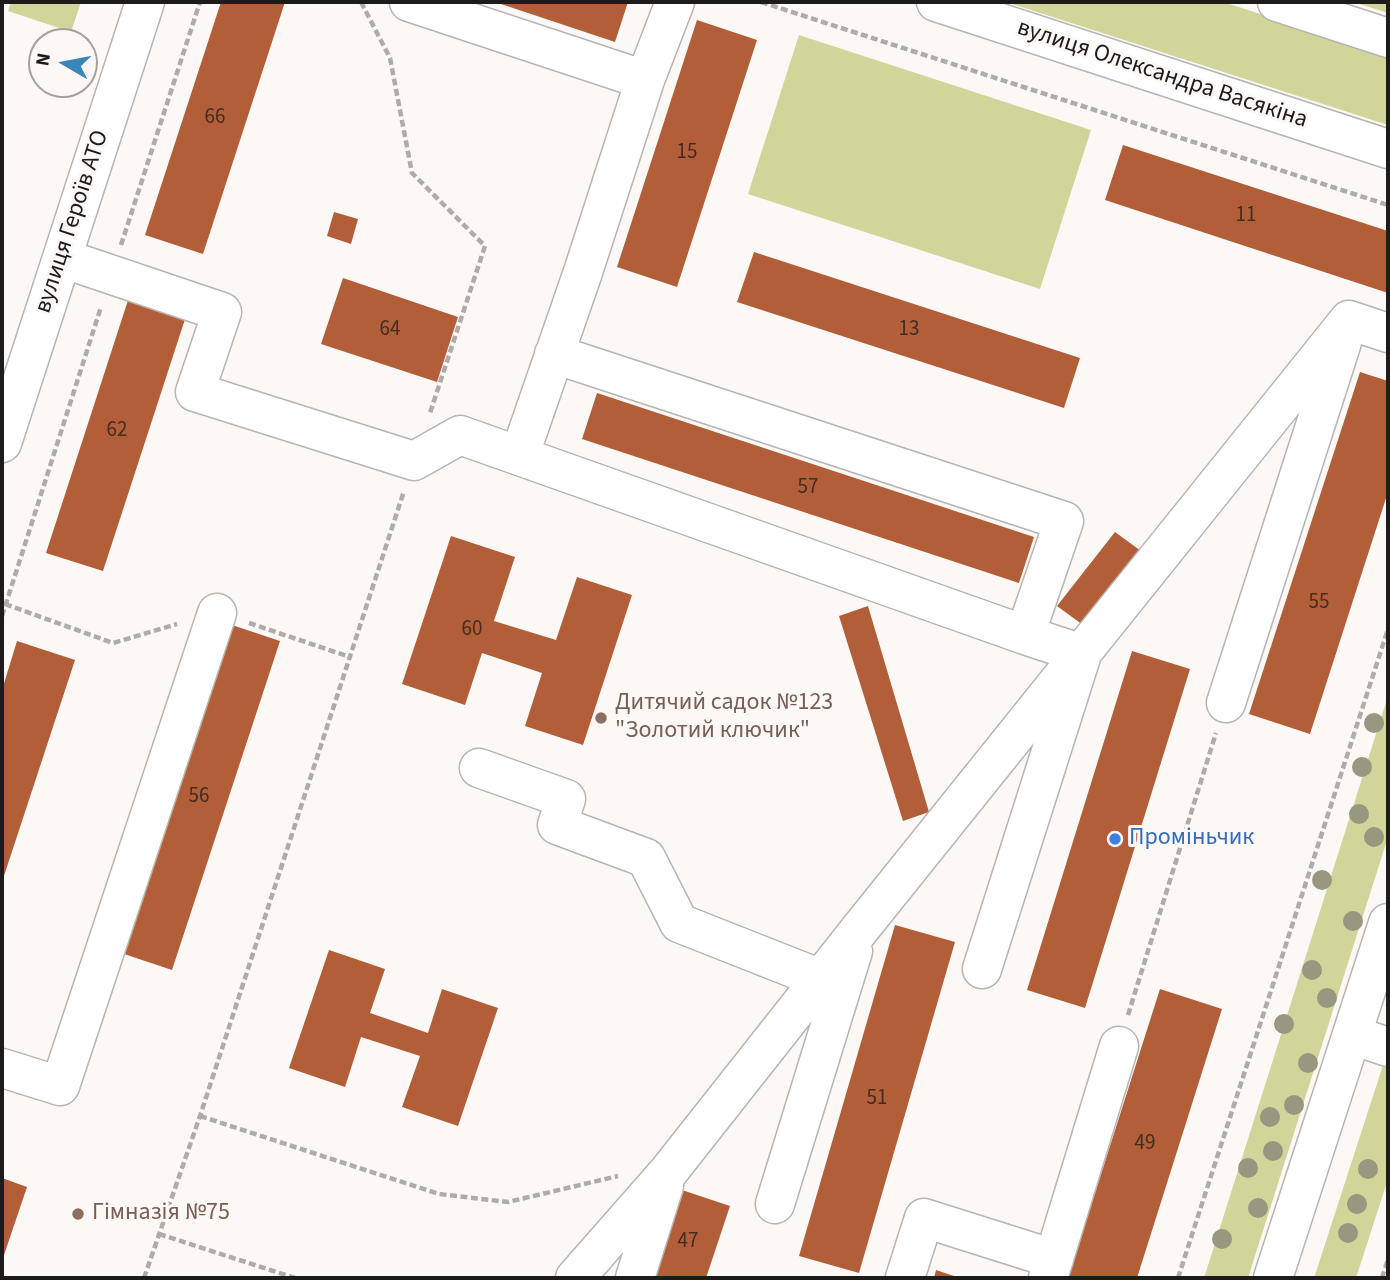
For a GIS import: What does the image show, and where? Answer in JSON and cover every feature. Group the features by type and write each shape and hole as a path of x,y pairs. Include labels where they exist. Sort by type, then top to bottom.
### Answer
{"street":[{"name":"вулиця Героїв АТО","path":"2,443 145,2"},
{"path":"409,2 645,80"},
{"path":"520,454 645,80 675,2"},
{"name":"вулиця Олександра Васякіна","path":"936,2 1388,149"},
{"path":"1277,2 1388,38"},
{"path":"62,258 222,312 195,392 414,461 460,435 1082,654"},
{"path":"1349,320 1388,333"},
{"path":"575,1278 669,1171 1349,320"},
{"path":"1226,703 1349,320"},
{"path":"554,354 1065,521 1025,635"},
{"path":"2,1068 60,1086 217,613"},
{"path":"982,970 1082,654"},
{"path":"479,768 566,799 557,825 646,858 678,923 821,979"},
{"path":"1273,1278 1388,923"},
{"path":"775,1204 860,929"},
{"path":"1352,1035 1388,1047"},
{"path":"905,1278 924,1218 1051,1269 1119,1046"},
{"path":"635,1278 669,1171"}],"path":[{"path":"144,1278 201,1116 485,246 412,173 390,58 361,2"},
{"path":"761,2 1388,205"},
{"path":"1178,1278 1388,629"},
{"path":"1119,1046 1226,703"},
{"path":"201,1116 439,1194 508,1202 565,1191 624,1174"},
{"path":"159,1234 295,1278"},
{"path":"1382,1278 1388,1259"}],"green space":[{"path":"11,2 81,2 72,28 59,28 8,11"},
{"path":"1006,2 1223,2 1388,55 1388,125"},
{"path":"1353,2 1388,2 1388,13"},
{"path":"799,35 1091,130 1040,289 748,194"},
{"path":"1388,696 1388,837 1248,1278 1204,1278"},
{"path":"1385,1059 1388,1060 1388,1179 1356,1278 1314,1278"}],"building":[{"path":"221,2 285,2 203,254 145,235"},
{"path":"495,2 628,2 615,42"},
{"path":"697,20 757,40 677,287 617,267"},
{"path":"1123,145 1388,231 1388,293 1105,200"},
{"path":"334,212 358,219 351,244 327,236"},
{"path":"754,252 1080,358 1064,408 737,302"},
{"path":"343,278 458,317 437,382 321,344"},
{"path":"131,291 188,310 103,571 46,553"},
{"path":"1360,372 1388,381 1388,492 1310,734 1249,714"},
{"path":"597,393 1034,537 1019,583 582,439"},
{"path":"1115,532 1141,551 1083,625 1057,606"},
{"path":"451,536 515,557 494,621 556,640 577,577 632,595 583,745 525,726 542,673 482,653 465,705 402,684"},
{"path":"868,606 929,812 903,821 839,616"},
{"path":"226,623 280,641 172,970 118,952"},
{"path":"17,641 75,660 2,882 2,690"},
{"path":"1132,651 1190,669 1085,1008 1027,990"},
{"path":"895,925 955,942 859,1273 799,1256"},
{"path":"329,950 385,969 370,1013 428,1033 442,989 498,1008 458,1126 402,1107 420,1056 361,1037 345,1087 289,1068"},
{"path":"1160,989 1222,1009 1137,1278 1068,1278"},
{"path":"2,1178 27,1187 2,1261"},
{"path":"676,1188 730,1206 706,1278 647,1278"},
{"path":"936,1270 960,1278 934,1278"}],"place":[{"name":"Дитячий садок №123 \"Золотий ключик\"","path":"601,718"},
{"name":"Проміньчик","path":"1115,839"},
{"name":"Гімназія №75","path":"78,1214"}]}
